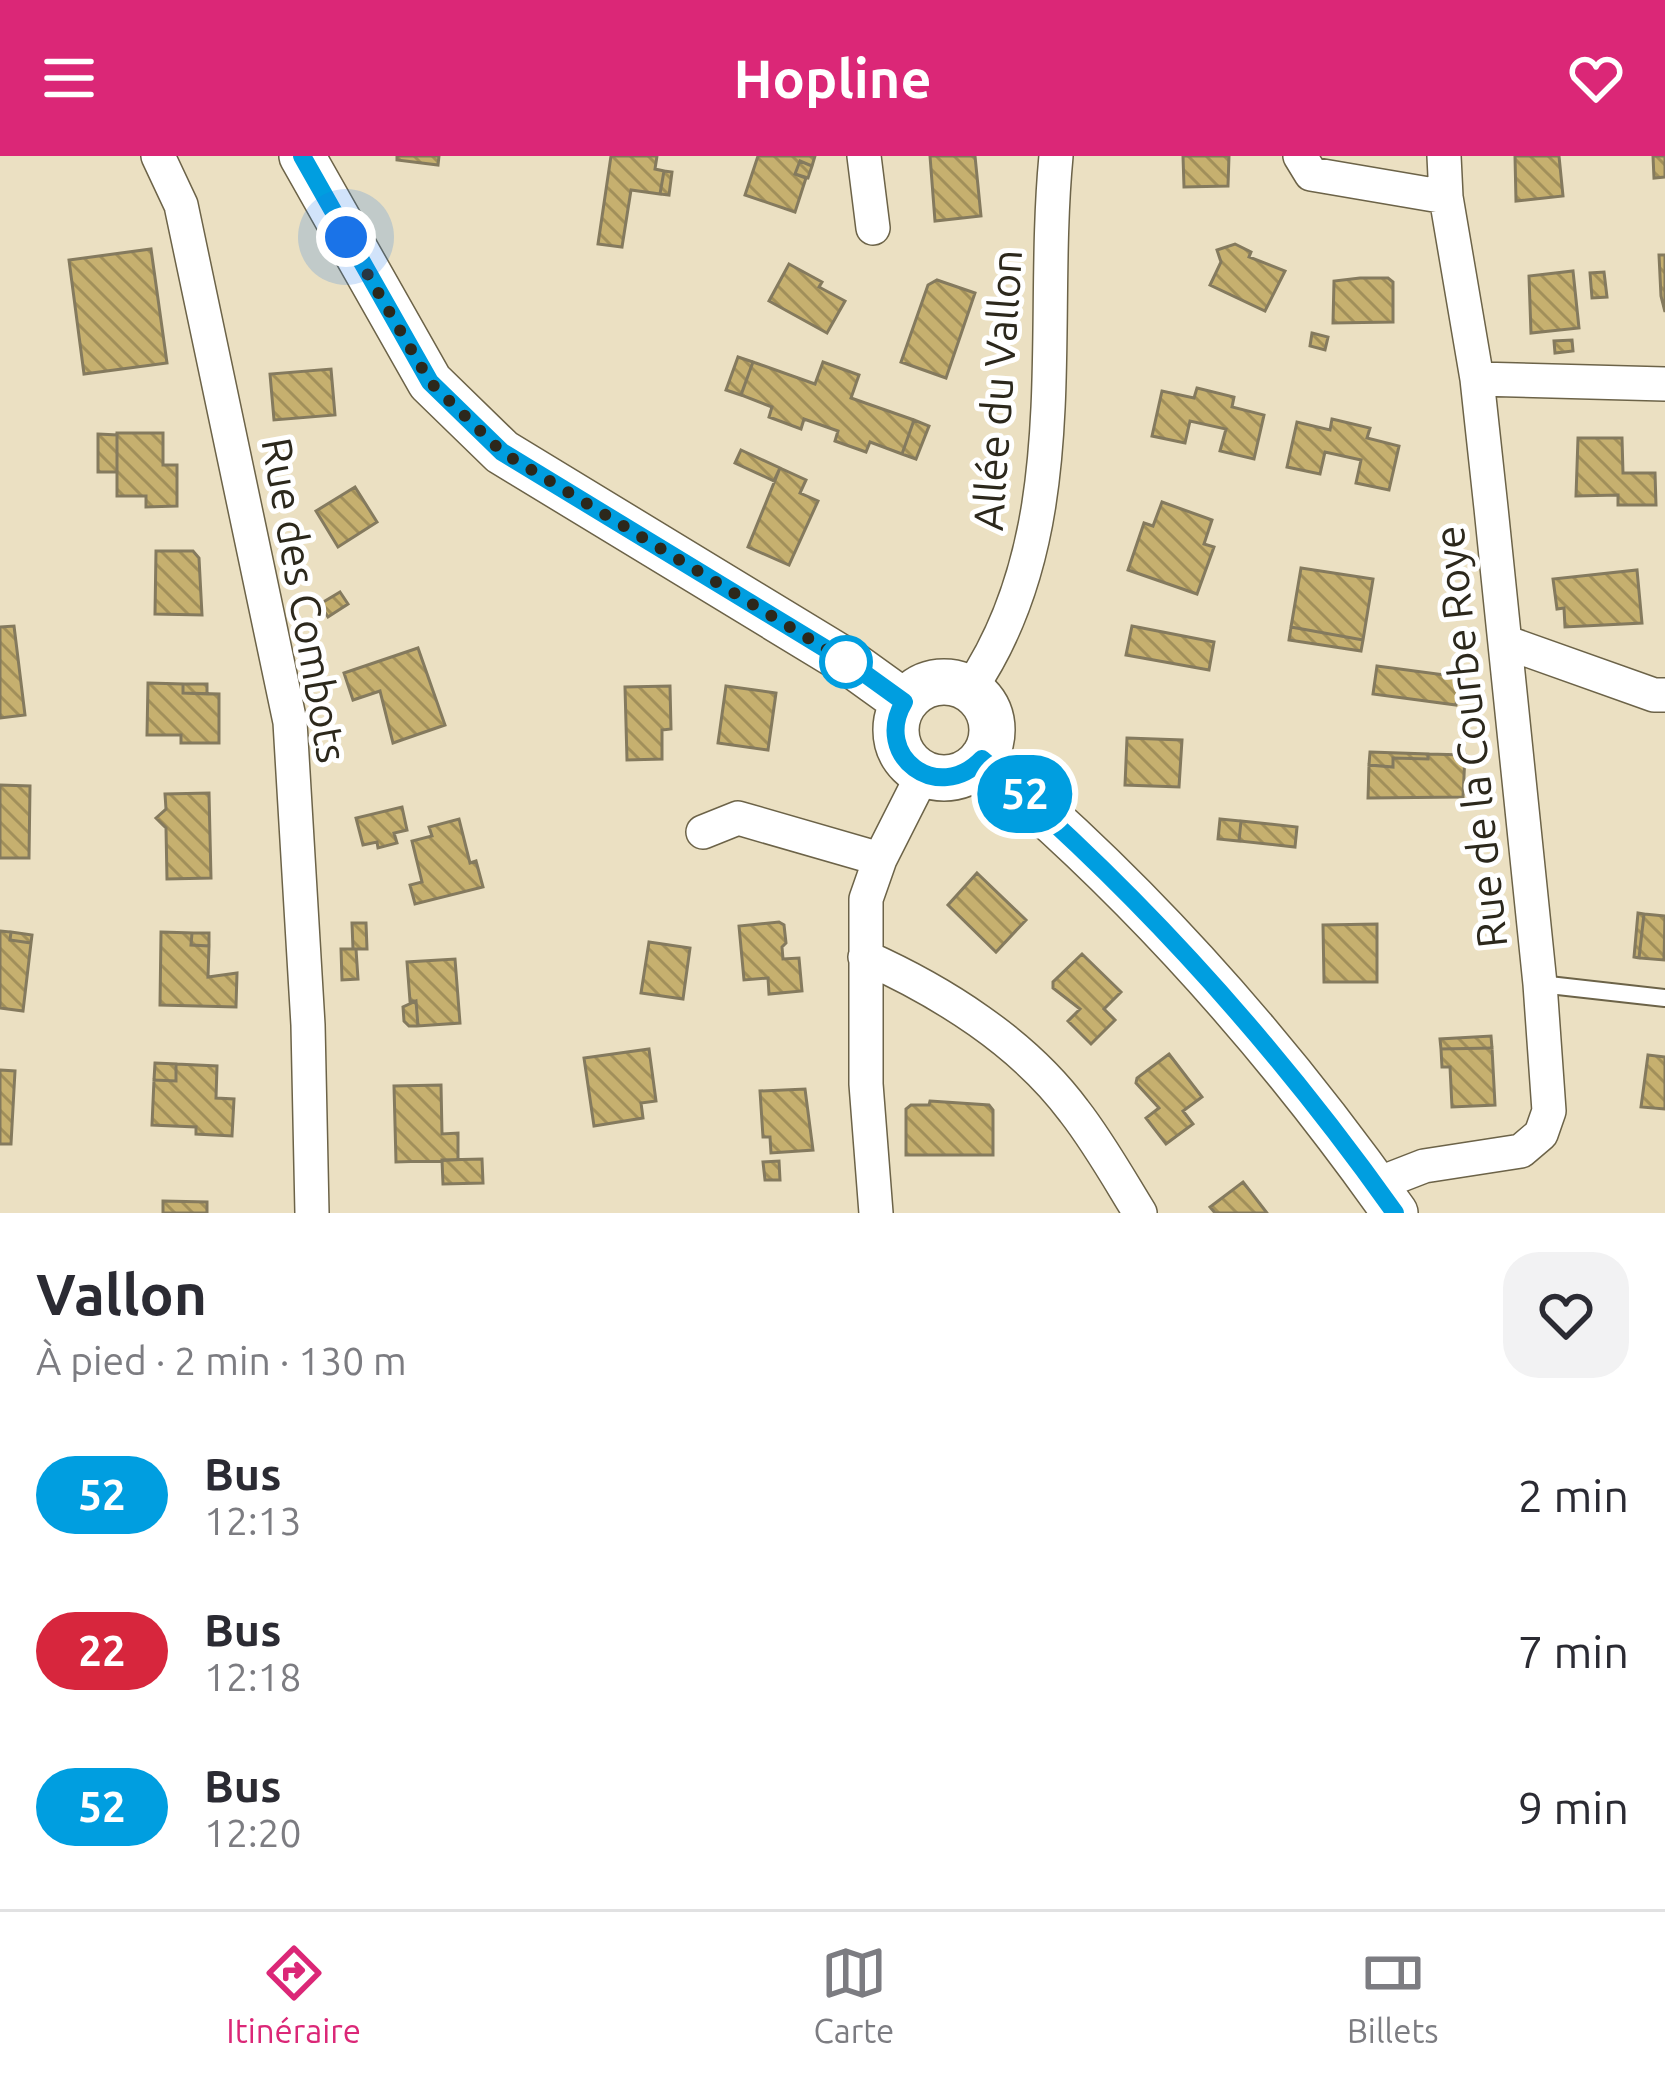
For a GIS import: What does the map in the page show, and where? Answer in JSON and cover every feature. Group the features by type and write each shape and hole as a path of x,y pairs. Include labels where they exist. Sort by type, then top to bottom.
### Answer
{"street":[{"name":"Rue des Combots","path":"158,156 181,205 290,722 308,1025 312,1213"},
{"path":"302,156 430,382 502,452 854,666 904,702"},
{"path":"864,156 873,228"},
{"name":"Allée du Vallon","path":"970,689 1012,611 1037,526 1046,436 1056,156"},
{"path":"1300,156 1311,174 1446,197"},
{"name":"Rue de la Courbe Roye","path":"1385,1199 1399,1172 1521,1150 1541,1134 1550,1111 1477,379 1446,197 1444,156"},
{"path":"1477,379 1665,384"},
{"path":"1505,642 1665,695"},
{"path":"950,682 970,689 991,717 992,734 982,759 971,771 956,777 923,774 907,761 897,742 896,722 904,702 929,684 950,682"},
{"path":"982,759 1077,843 1236,1007 1385,1199"},
{"path":"876,1213 866,1084 866,898 923,774"},
{"path":"703,832 738,818 880,859"},
{"path":"865,957 922,983 1041,1075 1072,1108 1140,1213"}],"lane":[{"path":"1540,984 1665,998"}],"building":[{"path":"397,156 439,156 438,165 397,160"},
{"path":"611,156 657,156 655,169 664,171 660,194 631,190 622,247 598,244"},
{"path":"758,156 815,156 812,166 800,161 795,174 806,178 795,212 745,195"},
{"path":"930,156 975,156 981,216 935,221"},
{"path":"1183,156 1229,156 1228,186 1184,187"},
{"path":"1515,156 1559,156 1563,196 1516,201"},
{"path":"1653,156 1665,156 1665,177 1654,178"},
{"path":"800,161 812,166 808,178 795,174"},
{"path":"664,171 672,172 669,195 660,194"},
{"path":"1235,244 1251,252 1249,257 1285,271 1265,311 1210,285 1221,262 1217,250"},
{"path":"151,249 167,363 84,374 69,260"},
{"path":"1659,255 1665,255 1665,312 1661,296"},
{"path":"789,264 845,301 827,333 769,301"},
{"path":"1573,271 1579,328 1531,333 1529,276"},
{"path":"1604,272 1607,297 1592,298 1590,273"},
{"path":"937,280 975,293 946,378 901,362 928,285"},
{"path":"1334,281 1393,282 1393,322 1333,323"},
{"path":"1312,333 1328,337 1325,350 1310,346"},
{"path":"1572,340 1573,351 1555,353 1554,341"},
{"path":"738,357 753,362 741,395 726,390"},
{"path":"753,362 815,384 823,362 859,375 851,398 914,420 902,454 870,442 866,452 835,441 838,431 804,419 801,429 769,417 772,407 741,395"},
{"path":"331,369 335,415 274,420 270,374"},
{"path":"1197,388 1234,397 1232,407 1264,415 1254,459 1220,451 1226,429 1190,421 1185,443 1152,436 1162,391 1194,398"},
{"path":"1332,419 1370,428 1367,438 1399,446 1389,490 1356,483 1361,460 1325,452 1320,474 1287,467 1297,422 1330,430"},
{"path":"914,420 929,426 916,459 902,454"},
{"path":"117,433 163,433 163,465 177,465 177,506 146,507 146,496 117,496"},
{"path":"98,434 117,435 117,472 98,472"},
{"path":"1578,438 1622,438 1623,473 1655,473 1656,505 1618,505 1618,495 1576,496"},
{"path":"741,450 780,468 774,481 735,463"},
{"path":"780,468 806,480 800,493 818,501 789,565 748,547"},
{"path":"355,487 377,522 338,547 316,511"},
{"path":"1162,502 1212,520 1204,544 1214,547 1197,594 1128,570 1144,523 1153,526"},
{"path":"156,551 193,551 199,558 202,615 155,614"},
{"path":"1301,568 1373,579 1363,640 1291,627"},
{"path":"1637,570 1642,623 1565,627 1564,608 1557,609 1553,579"},
{"path":"340,592 348,604 328,617 320,604"},
{"path":"14,626 25,715 0,718 0,627"},
{"path":"1132,626 1214,642 1209,670 1126,655"},
{"path":"1291,627 1363,640 1361,651 1289,640"},
{"path":"418,648 445,725 393,743 380,691 353,700 344,673"},
{"path":"1377,666 1460,677 1456,705 1373,694"},
{"path":"148,683 183,684 183,693 219,694 219,743 181,743 181,735 147,735"},
{"path":"183,684 207,684 207,694 183,693"},
{"path":"670,686 671,729 662,730 662,759 627,760 625,687"},
{"path":"726,686 776,693 768,750 718,743"},
{"path":"1127,738 1182,740 1179,787 1125,785"},
{"path":"1370,752 1428,754 1428,759 1393,758 1393,767 1369,765"},
{"path":"1428,754 1465,755 1463,797 1368,798 1369,765 1393,767 1393,758 1428,759"},
{"path":"0,785 30,786 29,858 0,858"},
{"path":"209,793 211,878 167,879 166,828 156,818 166,809 165,794"},
{"path":"402,807 407,830 394,833 397,843 378,848 377,842 363,845 356,818"},
{"path":"459,819 470,863 476,861 483,887 415,904 410,885 422,882 412,841 432,836 429,827"},
{"path":"1220,819 1241,821 1239,841 1218,839"},
{"path":"1241,821 1297,827 1295,847 1239,841"},
{"path":"977,873 1026,920 996,952 948,905"},
{"path":"1638,913 1644,914 1639,958 1634,957"},
{"path":"1644,914 1665,916 1664,960 1639,958"},
{"path":"352,923 366,923 367,949 353,949"},
{"path":"1377,924 1377,982 1324,982 1323,925"},
{"path":"784,925 786,943 783,959 799,958 802,991 769,994 768,978 744,980 739,926"},
{"path":"0,931 11,932 10,940 31,943 23,1011 0,1008"},
{"path":"11,932 32,935 31,943 10,940"},
{"path":"161,932 192,933 191,945 209,946 208,977 237,973 236,1007 160,1005"},
{"path":"192,933 209,933 209,946 191,945"},
{"path":"649,942 690,948 683,999 641,993"},
{"path":"341,949 356,949 358,979 342,980"},
{"path":"1082,954 1121,992 1104,1009 1115,1020 1091,1044 1068,1021 1080,1009 1053,988 1053,982"},
{"path":"455,959 460,1023 418,1026 416,1001 410,1001 407,962"},
{"path":"416,1001 418,1026 409,1026 403,1007"},
{"path":"1491,1036 1492,1048 1441,1049 1440,1039"},
{"path":"1492,1048 1495,1105 1452,1107 1450,1067 1442,1067 1441,1049"},
{"path":"649,1049 656,1101 641,1103 643,1118 594,1126 584,1058"},
{"path":"1169,1054 1202,1097 1183,1111 1193,1124 1166,1144 1146,1118 1159,1108 1136,1083"},
{"path":"1648,1055 1665,1057 1665,1109 1641,1107"},
{"path":"155,1063 176,1064 176,1081 154,1080"},
{"path":"176,1064 217,1066 216,1098 234,1099 232,1136 196,1134 196,1127 152,1125 154,1080 176,1081"},
{"path":"0,1070 15,1071 11,1144 0,1144"},
{"path":"441,1085 442,1134 458,1133 458,1160 396,1162 394,1086"},
{"path":"805,1089 813,1150 771,1153 770,1137 763,1137 760,1091"},
{"path":"930,1101 989,1105 993,1155 906,1155 906,1109"},
{"path":"482,1159 483,1183 443,1184 442,1160"},
{"path":"779,1161 780,1180 765,1180 763,1162"},
{"path":"1243,1182 1267,1213 1215,1213 1210,1207"},
{"path":"163,1201 207,1202 207,1213 163,1213"}],"bus line":[{"name":"52","path":"302,156 430,382 502,452 854,666 904,702 896,722 897,742 907,761 923,774 956,777 971,771 982,759 1032,800 1236,1007 1395,1213"}],"route":[{"path":"346,237 430,382 502,452 854,666 846,662"}]}
